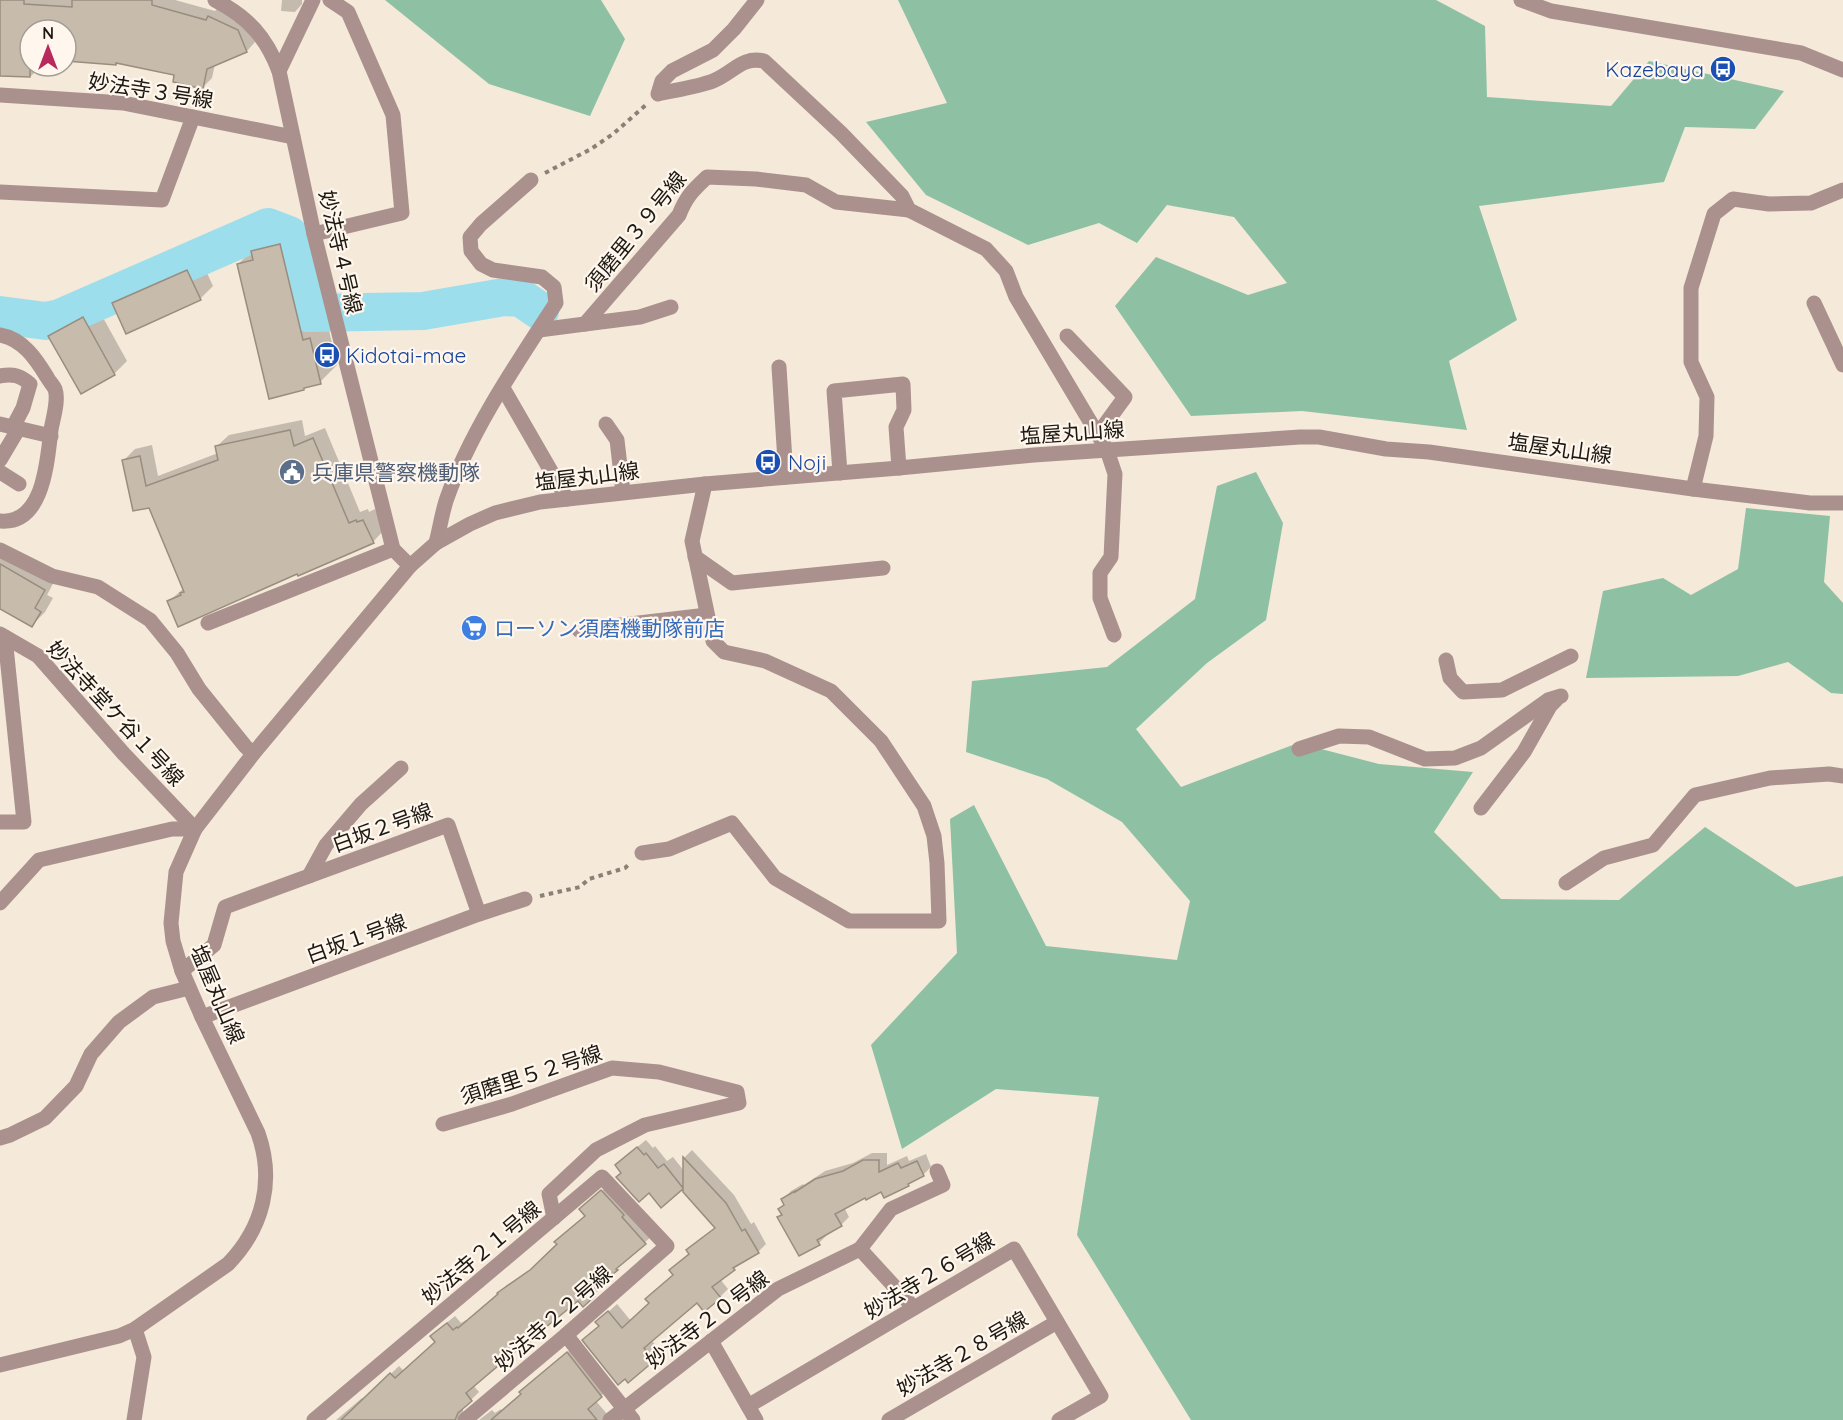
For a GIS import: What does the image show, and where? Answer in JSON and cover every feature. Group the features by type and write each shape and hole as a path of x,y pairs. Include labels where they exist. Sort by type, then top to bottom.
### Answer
{"street":[{"name":"妙法寺４号線","path":"215,0 246,20 272,52 279,71 314,234 393,549"},
{"path":"279,71 313,0"},
{"path":"314,234 402,213 393,116 348,12 330,0"},
{"path":"658,94 662,81 672,71 713,50 734,29 757,0"},
{"path":"1521,0 1551,11 1801,53 1843,70"},
{"path":"658,94 713,81 753,58 764,61 841,133 902,196 909,210 986,249 1006,271 1016,297 1107,450 1115,474 1111,557 1100,573 1100,598 1114,635"},
{"name":"妙法寺３号線","path":"0,95 123,103 293,137"},
{"path":"0,192 162,200 193,117"},
{"name":"須磨里３９号線","path":"538,330 585,324 679,215 693,189 707,177 756,179 806,185 836,202 909,210"},
{"path":"436,543 447,498 469,448 556,303 554,287 542,276 493,270 481,264 471,251 470,237 481,224 531,180"},
{"path":"1693,489 1706,436 1707,397 1691,362 1691,288 1714,214 1733,199 1768,204 1811,203 1843,190"},
{"path":"1814,303 1843,365"},
{"path":"585,324 640,317 671,307"},
{"path":"0,335 9,337 29,351 55,390 51,436 43,481 36,500 25,515 9,522 0,521"},
{"path":"1067,336 1125,397 1098,434"},
{"path":"779,367 786,477"},
{"path":"0,376 7,374 21,376 30,384 26,400 11,427 0,460"},
{"path":"840,473 834,392 903,384 904,410 896,428 899,468"},
{"path":"503,388 567,499"},
{"path":"606,424 617,440 623,492"},
{"path":"11,427 51,436"},
{"name":"塩屋丸山線","path":"0,1365 119,1336 135,1329 228,1264 251,1236 261,1212 266,1173 264,1148 182,971 173,941 172,904 176,873 195,829 253,754 410,566 436,543 495,513 540,502 705,484 1034,455 1300,436 1693,489 1810,502 1843,503"},
{"path":"0,472 19,484"},
{"path":"642,853 669,849 732,823 776,878 849,921 939,921 934,836 924,806 880,741 831,691 765,662 724,652 713,641 692,541 705,484"},
{"path":"208,623 393,549 410,566"},
{"path":"0,550 52,576 98,587 150,620 177,653 199,689 253,754"},
{"path":"695,557 732,583 884,568"},
{"path":"579,630 707,615"},
{"path":"0,822 24,822 3,636"},
{"name":"妙法寺堂ケ谷１号線","path":"3,636 38,656 123,753 195,829"},
{"path":"1446,660 1450,678 1464,692 1502,690 1571,656"},
{"path":"1299,749 1339,736 1369,737 1425,759 1455,758 1481,748 1548,700 1561,696 1550,705 1524,752 1480,807"},
{"path":"182,971 214,945 225,907 309,876 326,844 361,804 401,768"},
{"path":"1566,883 1604,858 1653,844 1695,795 1770,778 1828,774 1843,776"},
{"name":"白坂２号線","path":"309,876 448,825 479,914"},
{"path":"0,903 39,860 172,829 195,829"},
{"name":"白坂１号線","path":"202,1017 525,899"},
{"path":"0,1138 45,1118 76,1086 91,1054 119,1022 153,997 189,988"},
{"name":"須磨里５２号線","path":"443,1124 512,1104 612,1068 659,1072 736,1092 739,1103 645,1125 596,1150 549,1194 554,1218"},
{"path":"914,1308 860,1249 891,1209 943,1185 937,1171"},
{"name":"妙法寺２１号線","path":"314,1420 602,1178 667,1246"},
{"name":"妙法寺２２号線","path":"465,1420 667,1246"},
{"name":"妙法寺２０号線","path":"610,1420 628,1414 711,1341 778,1289 860,1249"},
{"name":"妙法寺２６号線","path":"748,1406 1014,1249 1101,1396 1059,1420"},
{"name":"妙法寺２８号線","path":"889,1420 1057,1322"},
{"path":"131,1418 144,1357 135,1329"},
{"path":"566,1335 628,1414"},
{"path":"711,1341 756,1420"}],"path":[{"path":"531,180 591,149 613,134 658,94"},
{"path":"525,899 580,887 589,879 625,868 642,853"}],"green space":[{"path":"385,0 601,0 625,39 590,116 489,84"},
{"path":"898,0 1436,0 1485,26 1487,97 1611,106 1649,61 1784,91 1755,129 1685,127 1664,182 1479,206 1517,320 1449,361 1467,430 1302,411 1191,416 1115,306 1156,257 1248,295 1287,283 1234,217 1167,205 1137,243 1099,223 1028,245 926,195 866,122 947,103"},
{"path":"1256,472 1283,523 1266,620 1207,663 1136,729 1181,787 1298,743 1379,764 1473,772 1434,832 1501,899 1619,900 1705,827 1796,887 1843,876 1843,1420 1191,1420 1077,1235 1099,1097 996,1089 902,1149 871,1045 957,953 950,819 974,805 1046,946 1177,960 1190,901 1122,822 1047,779 966,752 972,681 1107,667 1195,599 1217,486"},
{"path":"1746,508 1830,516 1824,582 1843,603 1843,694 1831,693 1788,662 1738,676 1586,678 1603,591 1663,578 1691,595 1738,569"}],"building":[{"path":"0,0 24,0 24,4 72,7 72,0 152,0 152,5 206,20 208,16 238,30 247,52 207,69 203,89 173,82 174,75 116,63 116,65 78,62 78,18 18,18 18,77 0,76"},
{"path":"280,244 303,340 310,338 321,384 269,399 237,264 253,260 251,251"},
{"path":"187,270 201,300 126,334 112,303"},
{"path":"83,317 115,375 81,394 48,336"},
{"path":"290,430 294,446 313,438 349,523 363,520 374,543 298,576 297,574 178,627 167,601 184,592 149,508 133,511 122,460 140,456 146,486 218,460 215,446"},
{"path":"0,564 45,590 35,608 41,612 32,627 0,609"},
{"path":"637,1147 644,1155 646,1153 658,1168 664,1164 683,1188 683,1157 726,1203 742,1231 745,1229 759,1253 733,1268 735,1270 712,1287 721,1298 704,1312 697,1303 644,1348 654,1361 628,1383 625,1379 618,1385 582,1340 599,1326 595,1322 608,1311 622,1328 649,1303 645,1299 673,1275 669,1270 689,1254 686,1250 715,1228 683,1192 683,1189 661,1208 649,1193 639,1202 616,1177 621,1173 615,1165"},
{"path":"863,1160 879,1160 879,1172 898,1163 901,1168 917,1161 924,1176 884,1198 881,1192 835,1214 842,1226 817,1240 820,1245 799,1256 777,1217 782,1215 778,1209 784,1205 781,1199 815,1179 843,1171"},
{"path":"601,1190 646,1244 592,1291 595,1296 583,1307 578,1301 540,1332 520,1352 518,1349 466,1393 472,1401 458,1413 455,1420 341,1420 390,1373 395,1378 435,1342 430,1336 447,1323 453,1330 458,1328 497,1293 530,1270 557,1244 554,1242 585,1216 579,1209"},
{"path":"567,1352 602,1397 588,1409 597,1420 491,1420 521,1394 519,1392"}],"waterway":[{"path":"0,315 46,321 60,318 268,227 289,235 294,244 308,313 423,311 504,297 521,298 540,311"}],"place":[{"name":"Kazebaya","path":"1723,69"},
{"name":"Kidotai-mae","path":"327,355"},
{"name":"Noji","path":"768,462"},
{"name":"兵庫県警察機動隊","path":"292,472"},
{"name":"ローソン須磨機動隊前店","path":"474,628"}]}
